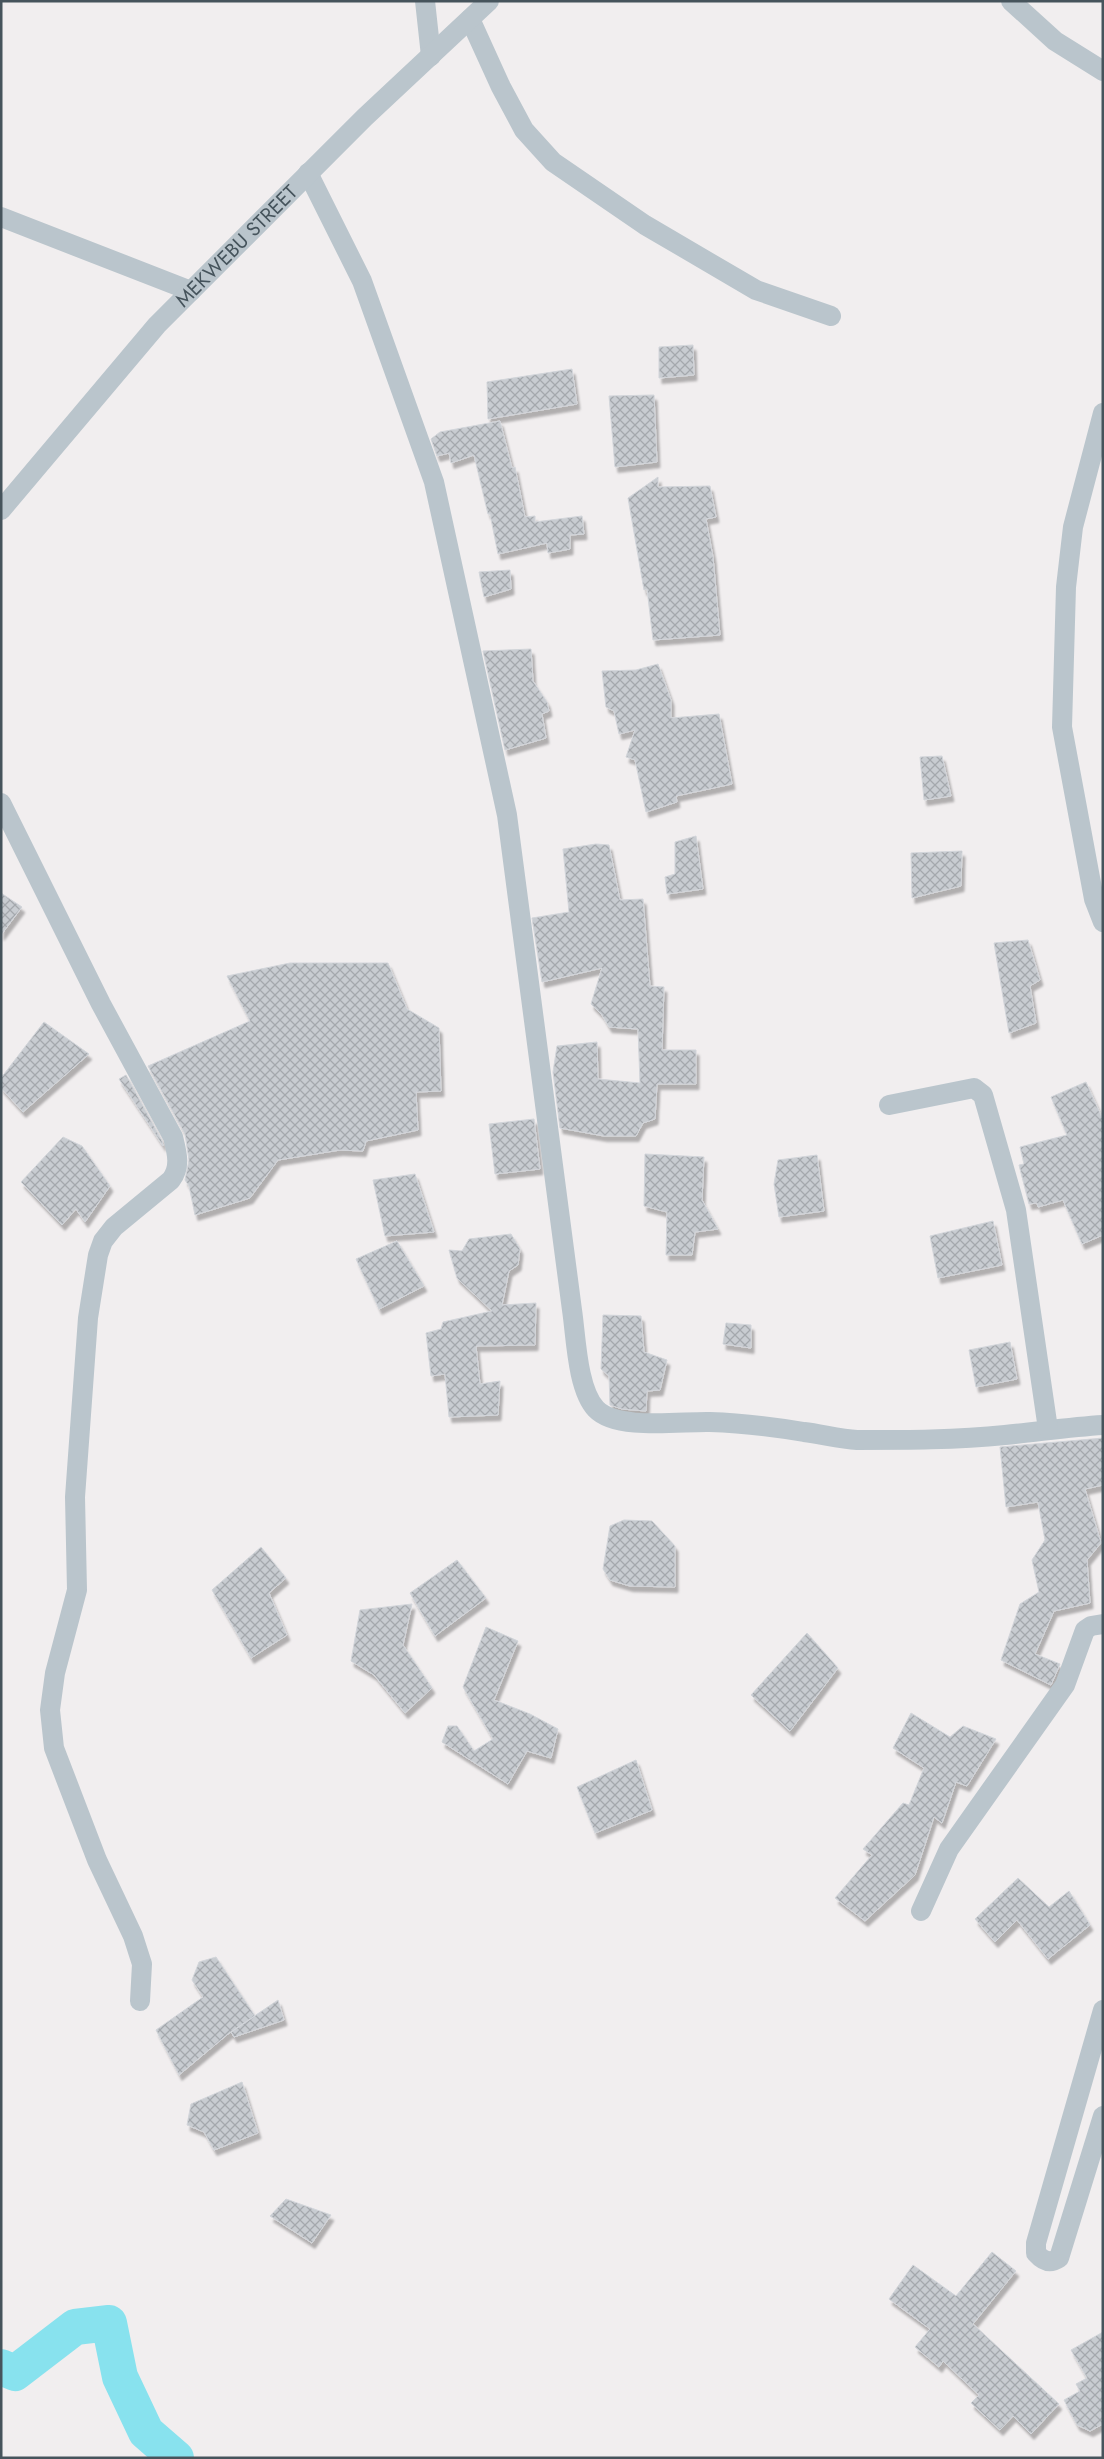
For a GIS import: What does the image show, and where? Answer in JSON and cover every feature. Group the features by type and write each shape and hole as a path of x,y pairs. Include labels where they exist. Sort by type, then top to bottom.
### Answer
{"street":[{"path":"425,1 431,56"},
{"name":"MEKWEBU STREET","path":"1,510 157,325 308,173 489,1"},
{"path":"1011,1 1055,41 1103,72"},
{"path":"470,19 501,87 524,130 553,162 644,225 756,290 831,316"},
{"path":"308,173 362,281 434,482 507,815 580,1371 592,1403 597,1410 611,1418 635,1422 662,1425 709,1422 780,1428 854,1440 1004,1435 1048,1429 1103,1425"},
{"path":"1,217 191,291"},
{"path":"1103,414 1073,527 1066,588 1062,728 1094,898 1103,922"},
{"path":"1,803 101,1004 173,1137 178,1155 177,1172 171,1180 114,1227 103,1241 98,1255 88,1318 75,1497 77,1590 55,1673 50,1710 54,1748 97,1860 133,1936 142,1964 140,2001"},
{"path":"889,1105 946,1092 974,1088 984,1095 1016,1210 1048,1429"},
{"path":"921,1911 949,1849 1065,1685 1085,1630 1091,1626 1103,1624"},
{"path":"1103,2010 1036,2243 1036,2253 1043,2260 1049,2262 1059,2258 1103,2116"}],"building":[{"path":"693,345 694,375 659,378 659,347"},
{"path":"572,369 577,404 488,419 487,382"},
{"path":"654,395 657,462 615,467 609,396"},
{"path":"500,421 512,468 515,467 525,517 535,516 535,522 582,516 584,534 570,535 570,549 548,553 547,543 498,554 490,514 488,514 474,455 451,463 449,453 437,456 431,439 440,432"},
{"path":"658,477 658,487 710,486 716,517 706,519 713,557 720,635 653,640 647,589 644,590 628,498"},
{"path":"510,570 511,589 484,597 479,572"},
{"path":"531,649 533,681 547,702 549,711 542,714 546,738 505,750 483,651"},
{"path":"658,664 671,700 671,718 719,714 732,784 676,796 677,802 646,812 635,760 626,757 635,730 619,734 614,711 606,707 602,671 636,670"},
{"path":"942,756 951,796 924,800 920,757"},
{"path":"696,836 703,889 667,894 665,877 675,874 675,842"},
{"path":"596,844 609,845 620,900 643,899 650,986 664,987 662,1050 696,1050 696,1084 657,1084 655,1119 643,1123 636,1136 604,1136 560,1128 553,1072 557,1046 597,1042 598,1079 640,1083 638,1029 609,1027 602,1015 591,1004 602,968 542,982 532,918 569,912 563,849"},
{"path":"962,851 961,886 912,898 911,853"},
{"path":"1,893 22,907 1,935"},
{"path":"1028,940 1040,980 1030,986 1036,1023 1009,1033 994,943"},
{"path":"290,963 388,963 407,1009 439,1028 441,1091 416,1092 418,1130 366,1141 363,1151 340,1150 278,1160 250,1198 195,1215 189,1186 185,1180 189,1160 185,1134 148,1066 250,1021 227,976"},
{"path":"44,1022 89,1054 23,1112 1,1088 1,1078"},
{"path":"126,1075 162,1141 163,1146 119,1079"},
{"path":"1086,1082 1103,1120 1103,1235 1082,1244 1063,1200 1038,1207 1037,1203 1029,1204 1019,1165 1024,1164 1020,1147 1067,1135 1051,1097"},
{"path":"534,1119 540,1169 495,1174 489,1124"},
{"path":"63,1137 82,1146 110,1186 85,1222 76,1209 62,1225 21,1182"},
{"path":"645,1154 704,1157 702,1200 718,1229 695,1232 692,1255 666,1255 667,1212 644,1206"},
{"path":"817,1155 824,1211 779,1217 774,1184 778,1160"},
{"path":"415,1174 434,1232 385,1236 373,1180"},
{"path":"993,1221 1002,1265 938,1278 930,1236"},
{"path":"511,1234 520,1249 518,1265 509,1271 502,1305 536,1303 535,1345 476,1346 480,1384 500,1381 498,1415 449,1417 445,1374 431,1376 426,1333 441,1329 443,1322 492,1311 457,1278 449,1250 462,1251 469,1239"},
{"path":"397,1241 424,1286 379,1309 356,1259"},
{"path":"603,1315 641,1316 644,1352 667,1360 660,1390 647,1391 646,1411 622,1409 610,1405 609,1376 601,1369"},
{"path":"726,1323 751,1325 751,1348 723,1344"},
{"path":"1010,1342 1017,1379 976,1387 969,1350"},
{"path":"1103,1438 1103,1485 1085,1489 1101,1543 1087,1560 1090,1603 1054,1611 1035,1654 1060,1664 1051,1685 1001,1660 1020,1604 1039,1592 1032,1560 1045,1540 1038,1502 1006,1507 1000,1447"},
{"path":"624,1520 652,1521 675,1546 675,1587 630,1586 610,1580 603,1569 610,1526"},
{"path":"261,1547 286,1578 269,1593 287,1635 251,1658 212,1590"},
{"path":"457,1560 486,1598 435,1636 410,1593"},
{"path":"412,1604 403,1645 432,1688 405,1713 374,1675 351,1661 360,1610"},
{"path":"486,1627 518,1641 494,1700 530,1714 558,1729 551,1758 527,1751 508,1784 442,1742 448,1726 457,1726 474,1751 493,1739 463,1687"},
{"path":"807,1633 838,1668 790,1731 751,1695"},
{"path":"911,1713 950,1737 963,1726 996,1739 967,1786 956,1782 942,1823 934,1817 915,1875 865,1921 835,1898 872,1855 863,1849 903,1803 909,1805 924,1768 893,1748"},
{"path":"636,1760 652,1810 595,1833 577,1787"},
{"path":"1018,1878 1049,1907 1069,1891 1090,1925 1048,1959 1017,1920 995,1942 975,1919"},
{"path":"216,1957 255,2016 228,2034 179,2075 156,2030 203,1997 192,1980 199,1962"},
{"path":"278,2000 284,2020 234,2037 231,2032"},
{"path":"242,2082 258,2133 214,2150 204,2132 187,2125 191,2104"},
{"path":"286,2199 331,2215 312,2243 270,2216"},
{"path":"992,2252 1016,2271 973,2324 1059,2404 1031,2434 1013,2416 1000,2430 971,2403 979,2395 943,2361 939,2367 915,2347 930,2329 889,2299 913,2265 956,2296"},
{"path":"1103,2332 1103,2424 1090,2431 1077,2425 1064,2400 1080,2391 1076,2384 1087,2378 1071,2350"}],"waterway":[{"path":"1,2367 15,2373 75,2327 109,2323 120,2377 146,2432 176,2458"}]}
